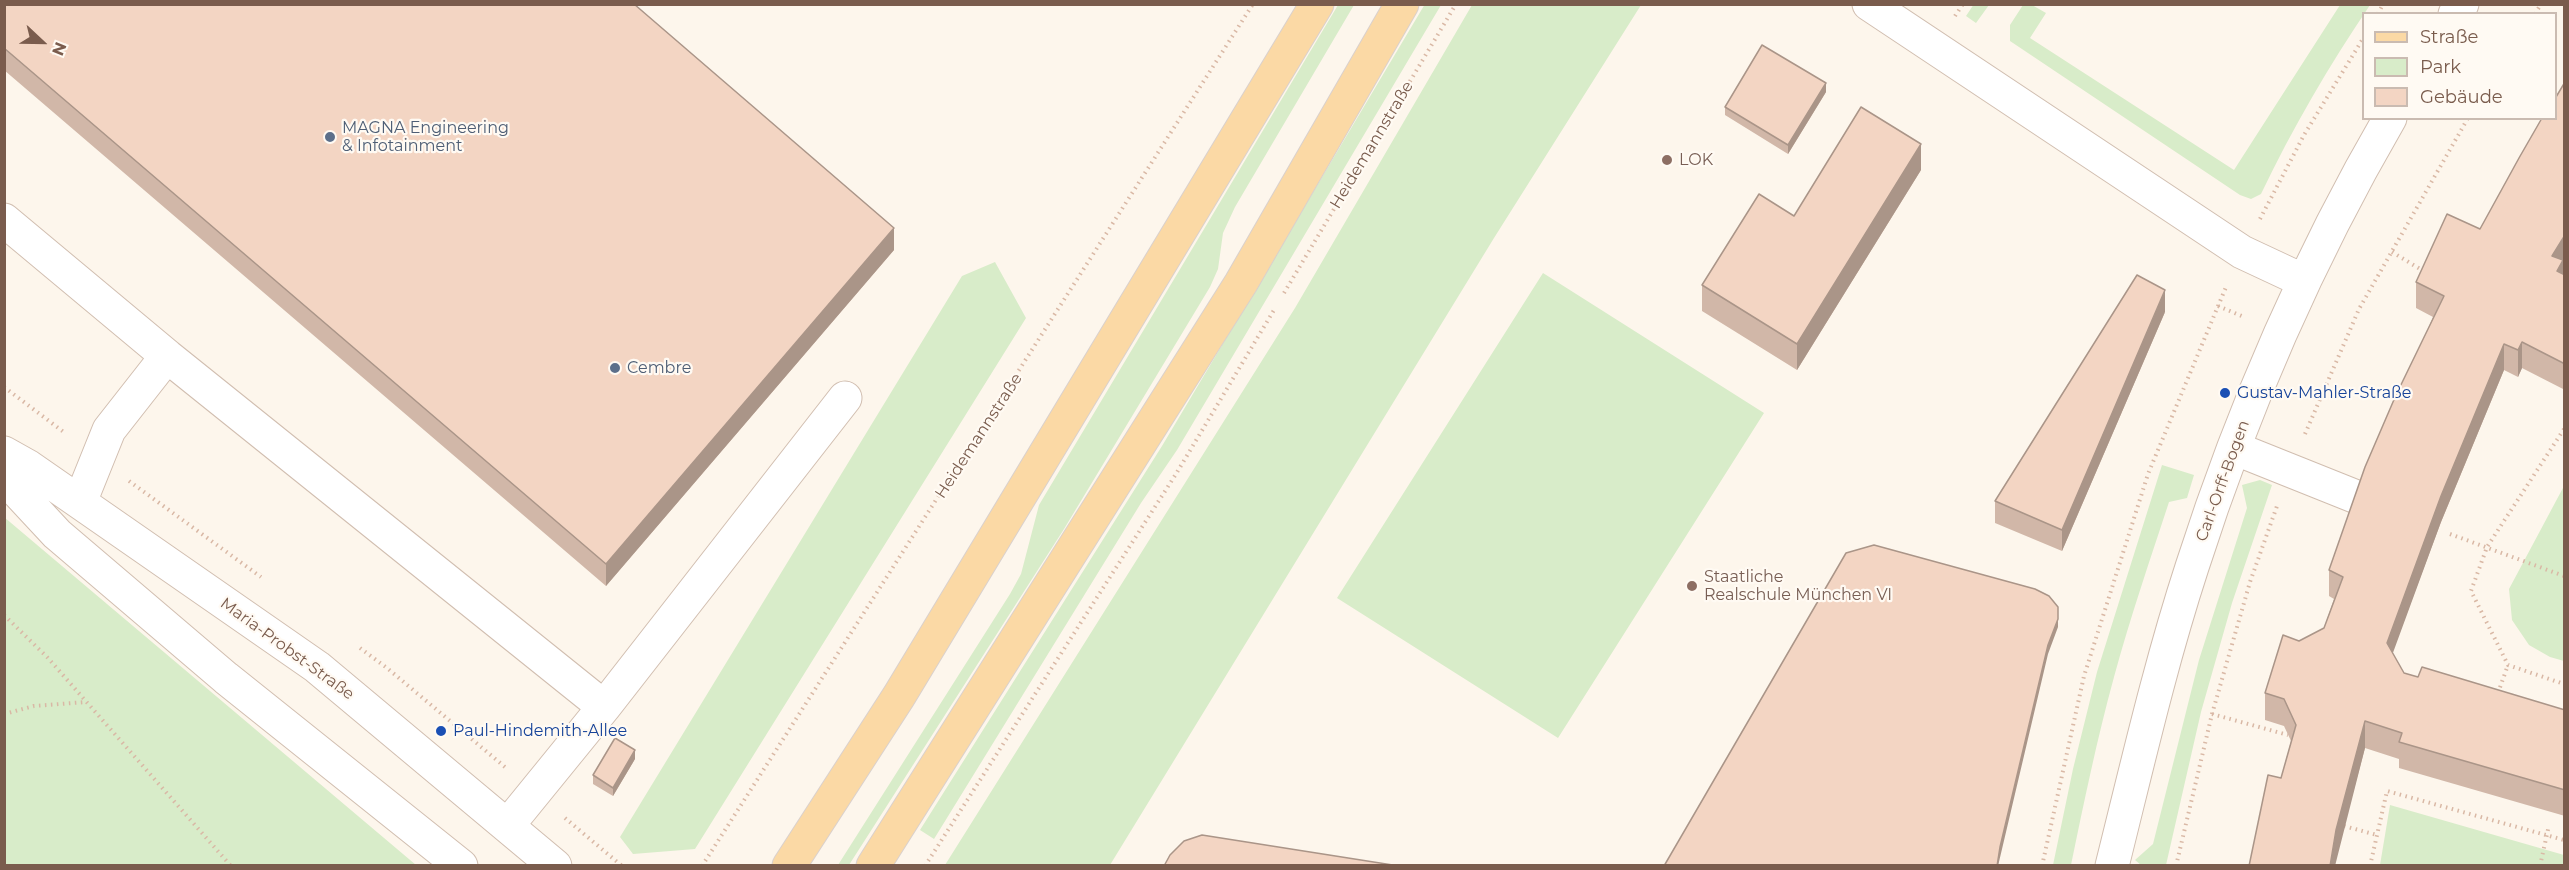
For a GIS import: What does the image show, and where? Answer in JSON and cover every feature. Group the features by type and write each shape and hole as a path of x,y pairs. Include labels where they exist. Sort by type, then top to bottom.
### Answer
{"main road":[{"path":"789,866 899,696 1317,4"},
{"path":"873,866 1241,283 1402,4"}],"street":[{"path":"1869,4 2242,252 2304,281"},
{"name":"Carl-Orff-Bogen","path":"2112,866 2145,731 2188,579 2234,448 2304,281 2355,179 2389,120"},
{"path":"4,220 167,356 604,707"},
{"path":"80,502 109,430 167,356"},
{"path":"508,825 604,707 845,398"},
{"path":"2234,448 2354,496"},
{"name":"Maria-Probst-Straße","path":"4,453 29,467 317,667 555,866"},
{"path":"4,477 57,534 226,678 460,866"}],"path":[{"name":"Heidemannstraße","path":"702,866 1253,4"},
{"name":"Heidemannstraße","path":"925,866 1176,474 1456,4"},
{"path":"2042,866 2082,686 2148,474 2242,252 2304,135 2362,40"},
{"path":"2392,252 2430,276"},
{"path":"2218,306 2245,318"},
{"path":"2564,427 2487,547 2471,591 2508,664 2565,684"},
{"path":"2450,534 2565,576"},
{"path":"4,615 87,702 231,866"},
{"path":"2498,694 2508,664"},
{"path":"4,714 34,706 87,702"},
{"path":"2212,714 2288,735"},
{"path":"2370,866 2387,790 2546,837 2565,840"},
{"path":"2540,866 2549,825"},
{"path":"2344,826 2377,835"}],"green space":[{"path":"1425,4 1441,5 1177,450 1141,503 934,839 920,830 1162,446"},
{"path":"1974,4 1989,5 1976,23 1966,16"},
{"path":"1338,5 1354,5 1235,207 1223,233 1218,269 1210,287 1064,529 849,865 838,865 1010,594 1021,574 1039,505"},
{"path":"1472,5 1641,5 1494,238 1110,865 945,865 1295,308"},
{"path":"2023,5 2032,5 2046,13 2030,38 2234,170 2340,5 2370,5 2365,12 2362,12 2362,17 2312,97 2261,194 2251,199 2240,195 2010,41 2010,25"},
{"path":"995,262 1026,318 695,849 633,854 620,837 962,276"},
{"path":"1543,273 1764,413 1558,738 1337,598"},
{"path":"2162,465 2194,475 2187,498 2169,502 2133,611 2102,724 2071,865 2053,865 2073,769 2097,672"},
{"path":"2260,480 2272,485 2232,603 2201,712 2166,865 2141,865 2135,860 2153,844 2199,660 2247,508 2242,485"},
{"path":"2564,486 2564,661 2550,657 2529,645 2512,620 2509,589"},
{"path":"4,517 416,865 5,865"},
{"path":"2390,805 2564,855 2564,865 2380,865"}],"building":[{"path":"4,4 634,4 894,228 606,564 4,48"},
{"path":"1762,45 1826,83 1788,145 1725,107"},
{"path":"2565,82 2565,235 2552,256 2563,260 2557,271 2565,275 2565,364 2522,342 2518,350 2504,344 2441,496 2387,643 2404,673 2418,677 2422,667 2565,710 2565,790 2399,742 2402,733 2365,721 2336,830 2330,866 2249,866 2268,775 2281,778 2296,725 2284,699 2265,693 2283,635 2299,641 2324,628 2343,577 2329,570 2365,467 2396,395 2444,296 2416,282 2447,214 2480,229 2541,120 2557,120 2557,95"},
{"path":"1861,107 1921,144 1797,344 1702,285 1759,194 1794,216"},
{"path":"2137,275 2165,290 2062,530 1995,501"},
{"path":"1874,545 2035,589 2049,596 2058,607 2058,619 2048,645 1997,866 1664,866 1846,553"},
{"path":"615,738 635,750 613,788 593,775"},
{"path":"1202,835 1399,866 1164,866 1170,855 1184,841"}],"place":[{"name":"MAGNA Engineering & Infotainment","path":"330,137"},
{"name":"LOK","path":"1667,160"},
{"name":"Cembre","path":"615,368"},
{"name":"Gustav-Mahler-Straße","path":"2225,393"},
{"name":"Staatliche Realschule München VI","path":"1692,586"},
{"name":"Paul-Hindemith-Allee","path":"441,731"}]}
